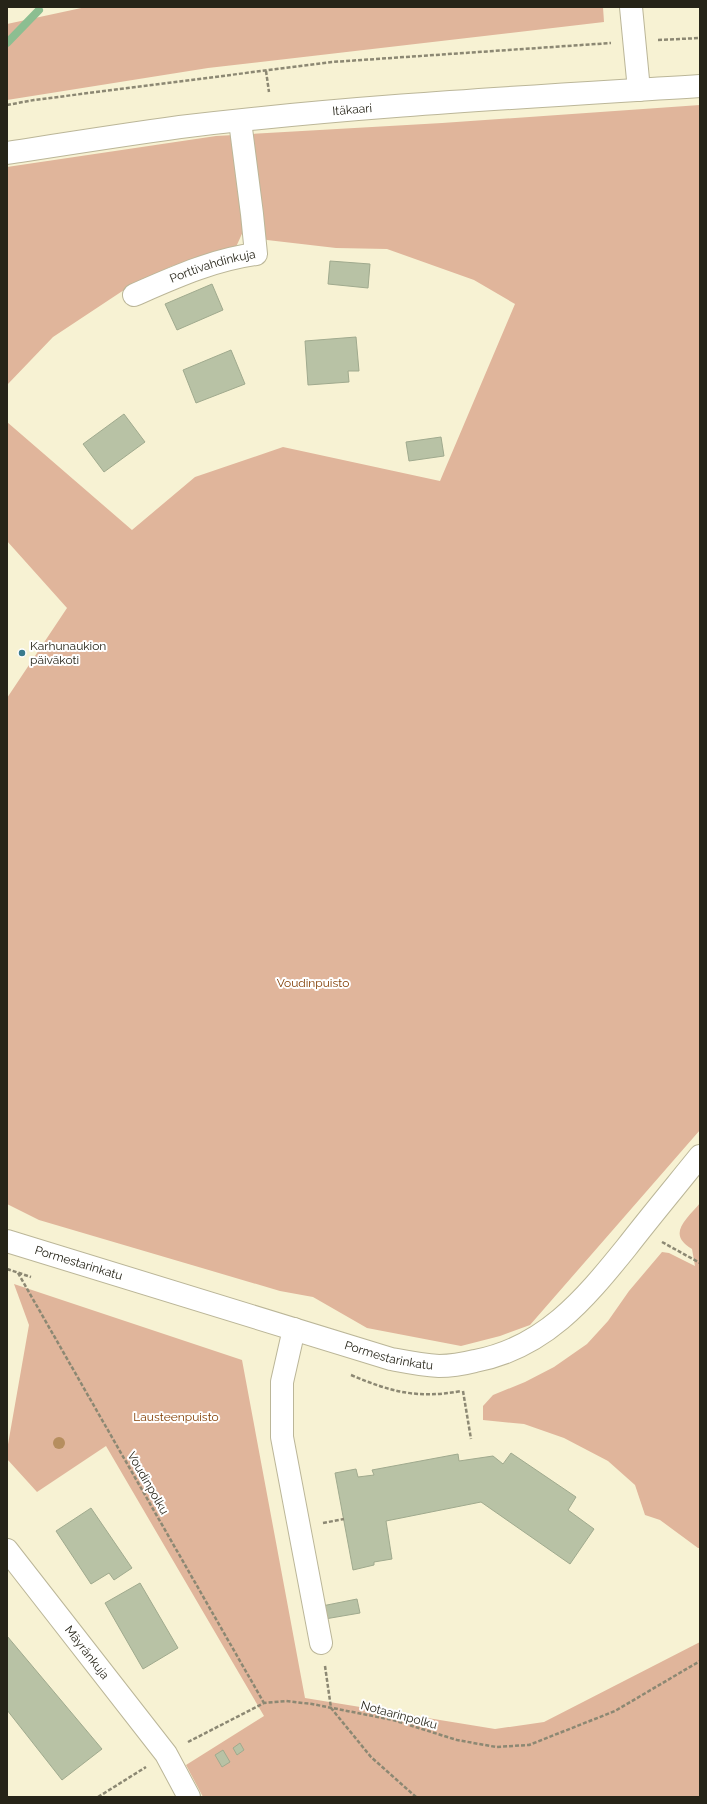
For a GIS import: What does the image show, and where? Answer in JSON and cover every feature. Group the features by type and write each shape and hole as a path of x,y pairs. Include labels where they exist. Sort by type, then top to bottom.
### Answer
{"street":[{"path":"631,7 636,42 639,90"},
{"name":"Itäkaari","path":"7,153 173,128 240,121 459,101 700,86"},
{"name":"Porttivahdinkuja","path":"134,295 188,271 238,257 256,254 240,121"},
{"name":"Pormestarinkatu","path":"7,1240 378,1356 418,1364 440,1366 465,1363 490,1358 512,1350 539,1336 557,1323 589,1293 700,1156"},
{"path":"294,1329 282,1382 282,1437 321,1643"},
{"name":"Mäyränkuja","path":"7,1550 166,1754 189,1797"}],"path":[{"path":"7,105 34,100 332,62 700,38"},
{"path":"657,1248 667,1236"},
{"path":"662,1242 700,1263"},
{"path":"7,1270 33,1277"},
{"name":"Voudinpolku","path":"18,1273 264,1703"},
{"path":"350,1374 371,1383 404,1393 427,1395 469,1389"},
{"path":"463,1391 471,1439"},
{"path":"321,1643 331,1708 371,1757 416,1797"},
{"name":"Notaarinpolku","path":"98,1797 166,1754 264,1703 286,1701 331,1708 393,1720 472,1743 496,1747 529,1745 615,1711 700,1661"}],"green space":[{"path":"86,7 603,7 604,22 208,68 7,100 7,24"},
{"name":"Voudinpuisto","path":"700,105 700,1130 530,1325 500,1336 461,1346 367,1328 313,1297 280,1291 39,1220 7,1204 7,698 67,608 7,541 7,422 132,530 195,477 283,447 440,481 515,304 474,280 387,249 336,248 267,240 245,227 236,247 228,252 172,266 130,286 53,337 7,385 7,167 216,136 442,123"},
{"path":"700,1203 700,1548 698,1548 660,1520 645,1515 635,1485 608,1461 564,1438 524,1424 483,1420 483,1406 493,1395 525,1382 554,1367 587,1344 608,1321 629,1291 662,1252 669,1253 695,1266 692,1249 680,1238 680,1232 681,1226"},
{"name":"Lausteenpuisto","path":"14,1284 242,1360 305,1698 495,1729 544,1722 700,1642 700,1797 203,1797 186,1765 264,1716 106,1446 37,1492 7,1459 7,1450 29,1325"}],"building":[{"path":"330,261 370,264 368,288 328,284"},
{"path":"212,284 223,310 177,330 165,304"},
{"path":"356,337 359,371 348,371 349,382 308,385 305,341"},
{"path":"231,350 245,384 196,403 183,370"},
{"path":"124,414 145,442 104,472 83,444"},
{"path":"441,437 444,456 409,461 406,442"},
{"path":"511,1453 576,1497 568,1510 594,1529 570,1564 481,1502 386,1521 392,1559 374,1562 374,1565 353,1570 335,1473 356,1469 358,1477 374,1475 372,1470 458,1454 459,1461 493,1456 503,1464"},
{"path":"91,1508 132,1568 114,1580 109,1573 91,1584 56,1531"},
{"path":"140,1583 178,1648 143,1669 105,1603"},
{"path":"357,1599 360,1613 319,1620 317,1607"},
{"path":"7,1636 102,1749 62,1780 7,1710"},
{"path":"240,1743 244,1750 237,1755 233,1748"},
{"path":"223,1750 230,1762 222,1767 215,1755"}],"waterway":[{"path":"7,43 39,10"}],"place":[{"name":"Karhunaukion päiväkoti","path":"22,653"}]}
